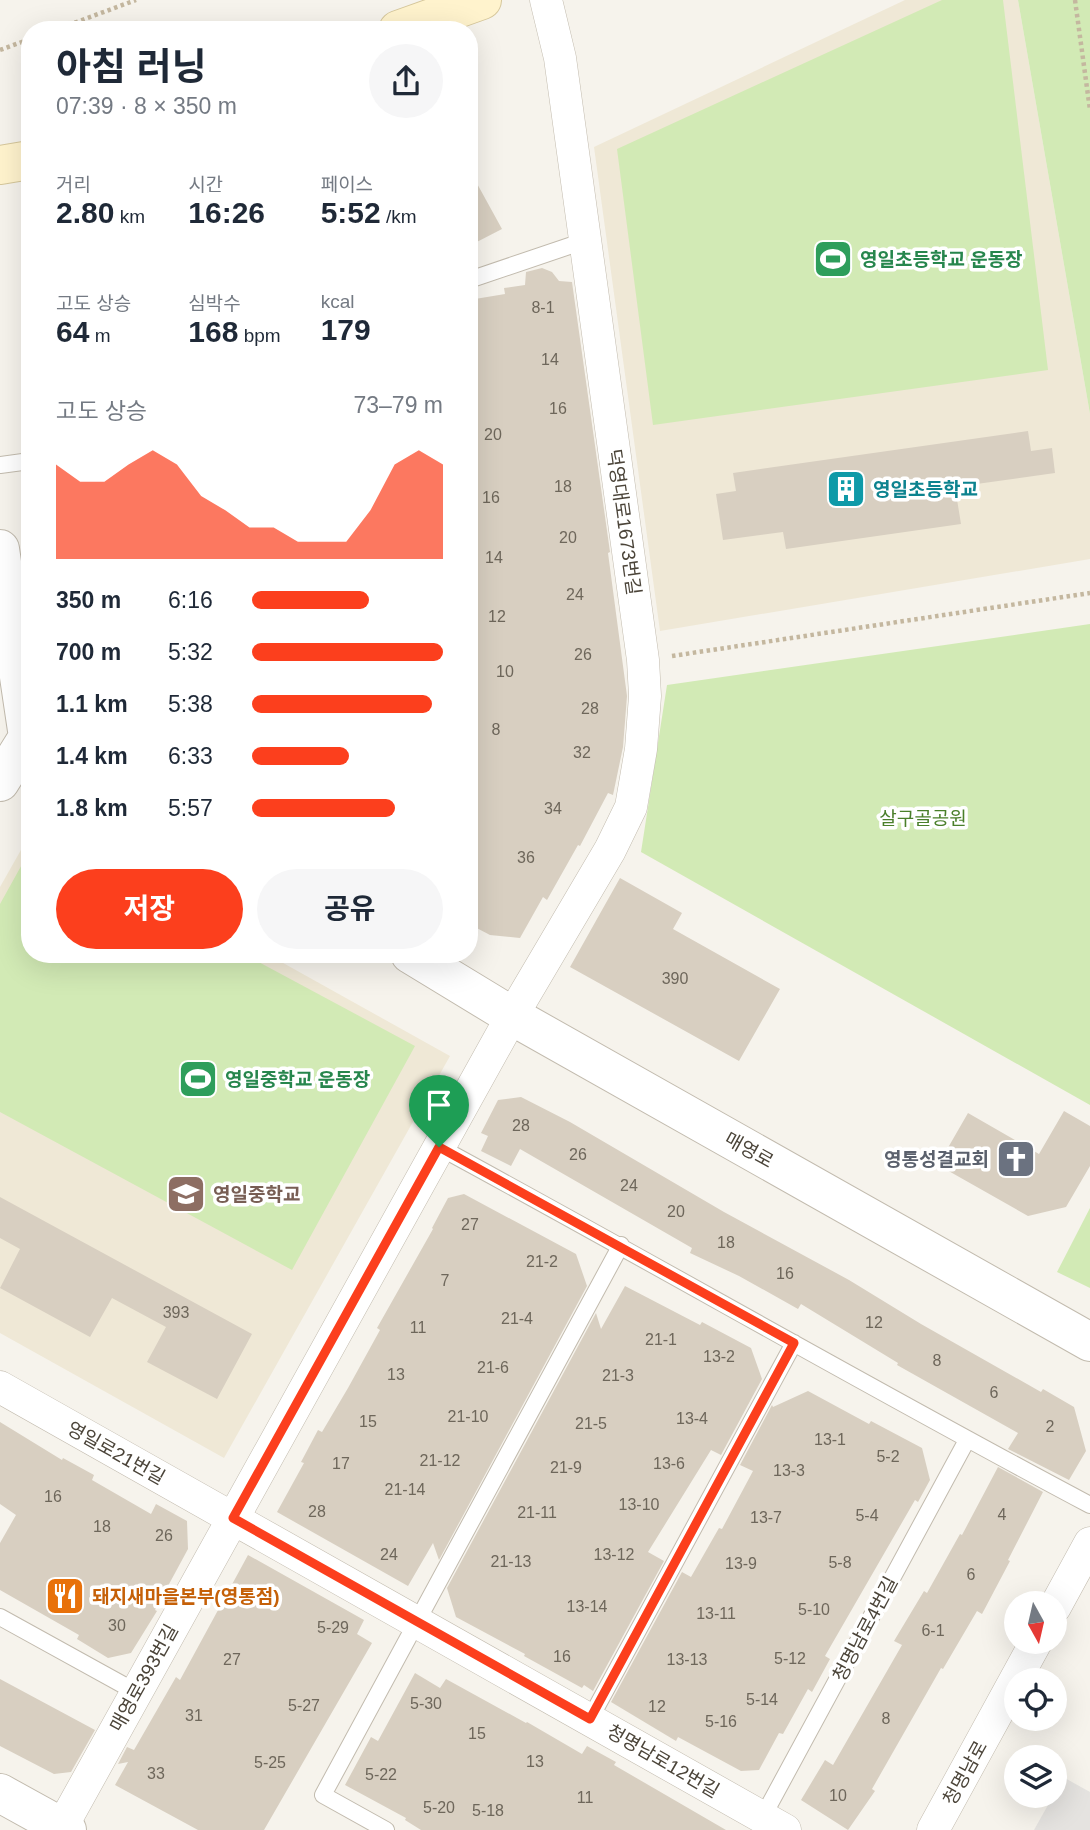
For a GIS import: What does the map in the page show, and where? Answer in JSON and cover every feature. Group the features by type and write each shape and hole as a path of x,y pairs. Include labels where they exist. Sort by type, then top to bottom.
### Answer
{"main road":[{"path":"423,21 482,0"},
{"path":"0,165 21,162"}],"street":[{"name":"덕영대로1673번길","path":"512,1016 610,850 631,807 641,749 645,696 643,660 559,58 547,0"},
{"path":"0,549 19,738 0,782"},
{"name":"매영로","path":"426,963 512,1016 1090,1342"},
{"name":"매영로393번길","path":"63,1829 136,1692 512,1016"},
{"name":"영일로21번길","path":"0,1387 233,1518"},
{"name":"청명남로12번길","path":"233,1518 590,1719 768,1826"},
{"path":"1064,1591 1090,1543"},
{"name":"청명남로","path":"933,1830 1029,1654"},
{"path":"0,1793 63,1829"}],"lane":[{"path":"478,277 584,241"},
{"path":"0,465 21,462"},
{"path":"439,1147 621,1245 967,1440 1090,1505"},
{"path":"386,1830 323,1795 621,1245"},
{"path":"590,1719 794,1343"},
{"name":"청명남로4번길","path":"768,1826 967,1440"},
{"path":"0,1617 136,1692"}],"path":[{"path":"79,21 136,0"},
{"path":"1075,0 1090,110"},
{"path":"0,50 21,42"},
{"path":"643,660 1090,593"}],"shaded area":[{"path":"905,0 1018,0 1090,414 1090,559 660,631 594,147"},
{"name":"영일중학교","path":"21,850 21,963 283,963 450,1056 224,1458 0,1333 0,887"},
{"path":"1067,1779 1090,1792 1090,1830 1034,1830 1046,1808 1067,1808"}],"green space":[{"name":"영일초등학교 운동장","path":"942,0 1003,0 1048,370 653,425 617,149"},
{"path":"1018,0 1090,0 1090,414"},
{"name":"살구골공원","path":"1090,624 1090,1105 641,852 667,685"},
{"name":"영일중학교 운동장","path":"21,866 21,963 261,963 415,1046 292,1270 0,1112 0,904"},
{"path":"1090,1208 1090,1288 1057,1272"}],"building":[{"path":"478,185 502,229 478,241"},
{"path":"542,268 552,272 559,281 572,282 610,552 608,553 627,696 623,747 613,795 608,793 580,846 578,845 547,900 543,897 520,938 490,935 478,929 478,298 505,294 504,288 525,285 526,272"},
{"name":"영일초등학교","path":"1028,431 1031,451 1052,448 1055,473 955,487 961,524 786,549 783,532 723,540 716,494 736,491 733,473"},
{"path":"620,878 682,913 673,929 780,989 739,1061 570,967"},
{"path":"521,1097 849,1280 1041,1392 1043,1389 1074,1407 1086,1451 1069,1480 1008,1449 1018,1433 897,1365 898,1363 801,1304 798,1309 739,1276 690,1253 692,1248 520,1149 511,1166 481,1151 488,1136 481,1133 498,1100"},
{"name":"영통성결교회","path":"1064,1111 1090,1126 1090,1166 1066,1207 1028,1216 938,1165 968,1113 1039,1154"},
{"path":"464,1194 576,1254 587,1286 439,1560 433,1543 408,1586 277,1512 304,1463 301,1462 318,1430 322,1432 380,1330 377,1328 448,1198"},
{"path":"0,1197 252,1334 217,1399 147,1362 166,1327 112,1298 90,1337 0,1288 20,1249 0,1238"},
{"path":"625,1286 751,1348 762,1379 721,1455 711,1450 648,1552 664,1561 593,1691 584,1685 582,1688 456,1617 447,1588 596,1313 601,1329"},
{"path":"808,1391 869,1424 871,1421 922,1448 930,1480 918,1502 915,1500 825,1656 830,1659 812,1692 808,1689 759,1770 741,1771 678,1737 676,1741 611,1702 682,1572 691,1577 719,1528 722,1529 753,1471 740,1465 772,1405 773,1407"},
{"path":"0,1422 62,1460 63,1458 94,1475 92,1480 151,1514 156,1504 187,1521 188,1549 155,1610 157,1611 131,1653 108,1658 77,1639 79,1635 0,1590 0,1543 16,1515 0,1504"},
{"path":"998,1467 1043,1492 982,1614 977,1611 943,1669 941,1668 872,1789 875,1791 848,1830 801,1800 825,1760 833,1765 902,1645 894,1641 924,1591 927,1593 960,1534 962,1535"},
{"path":"248,1555 364,1620 357,1634 372,1643 264,1830 198,1830 115,1785 128,1762 118,1764 127,1747 134,1750 176,1677 180,1680"},
{"path":"415,1673 440,1688 446,1679 582,1754 587,1746 616,1762 614,1765 726,1830 421,1830 405,1820 406,1818 345,1785 371,1737 378,1741"},
{"path":"0,1679 95,1730 71,1772 54,1774 0,1746"}],"place":[{"name":"영일초등학교 운동장","path":"833,259"},
{"name":"영일초등학교","path":"846,489"},
{"name":"영일중학교 운동장","path":"198,1079"},
{"name":"영통성결교회","path":"1016,1159"},
{"name":"영일중학교","path":"186,1194"},
{"name":"돼지새마을본부(영통점)","path":"65,1596"}],"route":[{"path":"439,1147 621,1245 794,1343 590,1719 233,1518 439,1147"}]}
